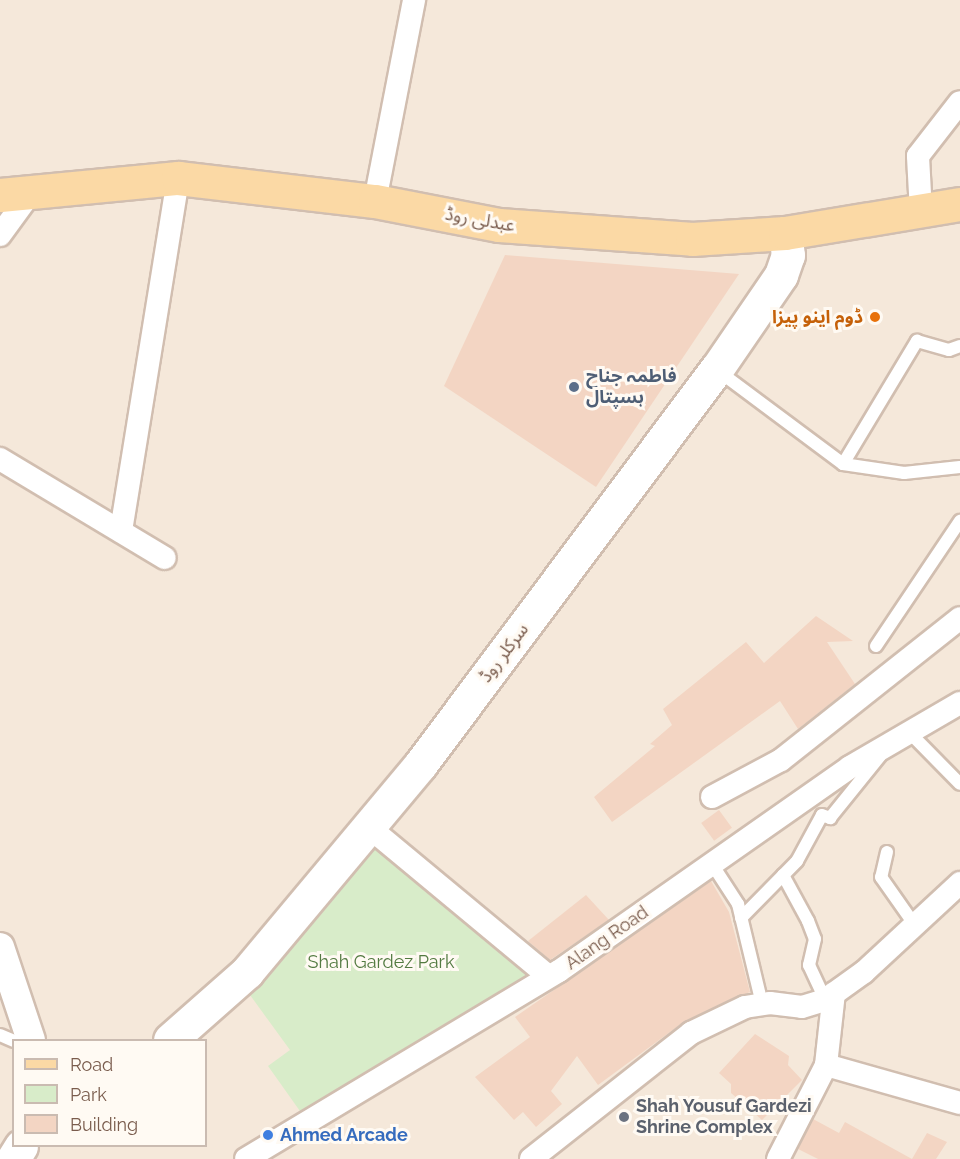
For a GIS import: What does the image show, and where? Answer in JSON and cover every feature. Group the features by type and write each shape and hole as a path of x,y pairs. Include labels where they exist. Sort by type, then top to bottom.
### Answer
{"main road":[{"name":"عبدلی روڈ","path":"0,195 178,178 375,201 499,225 594,236 692,239 784,233 960,204"},
{"name":"سرکلر روڈ","path":"172,1039 247,972 370,828 716,370 781,275 788,255 784,233"}],"street":[{"path":"375,201 414,0"},
{"path":"921,212 918,156 960,102"},
{"path":"121,531 178,178"},
{"path":"0,235 32,191"},
{"path":"0,459 165,558"},
{"path":"712,797 781,760 960,618"},
{"name":"Alang Road","path":"246,1159 547,975 571,964 712,864 901,736 960,703"},
{"path":"370,828 547,975"},
{"path":"531,1159 691,1033 762,1004 802,1007 829,997 960,883"},
{"path":"0,947 30,1039"},
{"path":"778,1159 826,1065 829,997"},
{"path":"826,1065 960,1103"}],"lane":[{"path":"843,464 917,341 949,350 960,346"},
{"path":"716,370 843,464 904,473 960,467"},
{"path":"876,646 960,521"},
{"path":"741,918 797,861 822,815 830,818 901,736 960,784"},
{"path":"887,852 881,877 914,924"},
{"path":"712,864 741,918 762,1004"},
{"path":"783,875 808,921 814,939 809,965 829,997"}],"shaded area":[{"path":"0,0 960,0 960,1159 0,1159"}],"green space":[{"name":"Shah Gardez Park","path":"370,828 547,975 307,1121 268,1066 290,1050 239,980"}],"building":[{"path":"505,255 739,274 596,487 444,386"},
{"path":"816,616 853,641 827,642 855,684 798,729 780,701 612,822 594,797 655,746 650,744 672,725 663,709 746,642 764,663"},
{"path":"719,810 732,828 714,841 701,823"},
{"path":"711,881 729,912 750,992 685,1021 598,1085 577,1056 551,1091 562,1104 536,1127 523,1112 514,1120 475,1077 530,1037 515,1017"},
{"path":"586,895 609,920 550,960 528,941"},
{"path":"755,1034 789,1056 788,1065 802,1080 762,1120 731,1093 731,1084 719,1073"},
{"path":"813,1119 839,1133 845,1122 912,1159 818,1159 798,1149"},
{"path":"927,1133 947,1142 936,1159 912,1159"}],"place":[{"name":"ڈوم اینو پیزا","path":"875,317"},
{"name":"فاطمہ جناح ہسپتال","path":"574,387"},
{"name":"Shah Yousuf Gardezi Shrine Complex","path":"624,1117"},
{"name":"Ahmed Arcade","path":"268,1135"}]}
